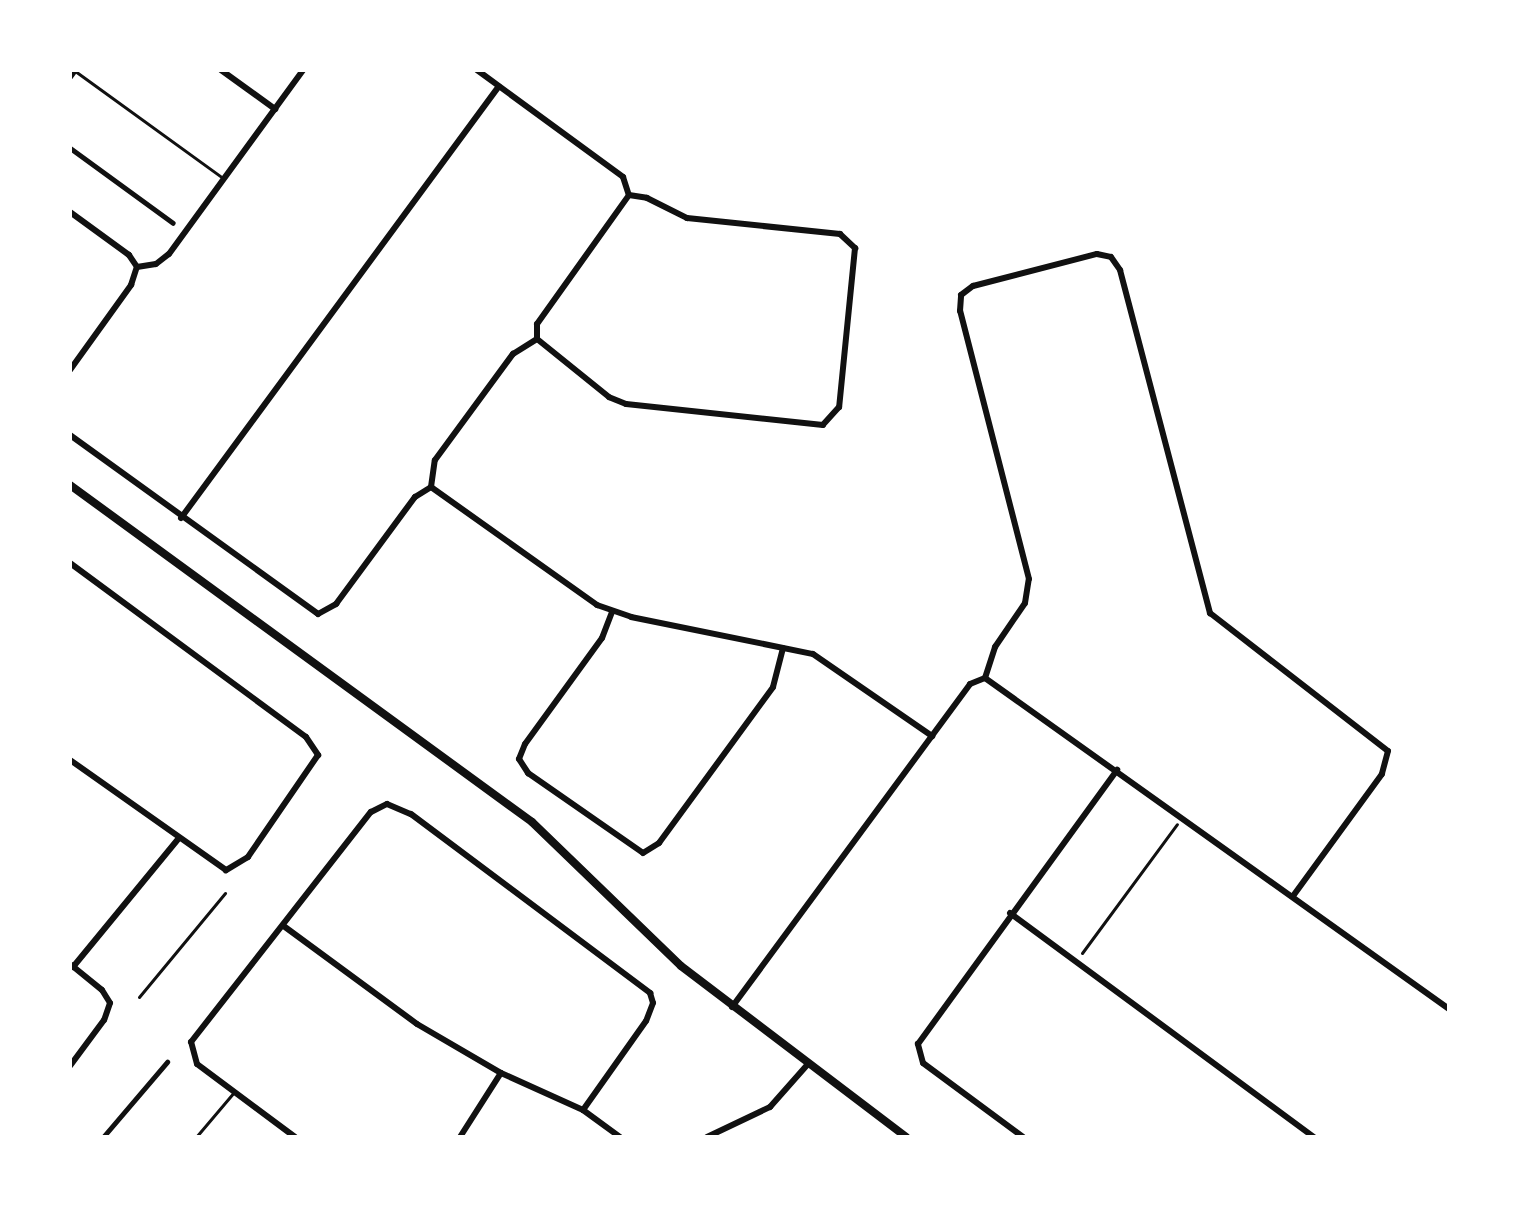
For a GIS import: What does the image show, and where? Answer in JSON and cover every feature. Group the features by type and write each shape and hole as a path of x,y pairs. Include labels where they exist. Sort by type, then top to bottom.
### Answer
{"street":[{"path":"70,77 75,70"},
{"path":"221,70 275,109"},
{"path":"137,267 166,258 303,70"},
{"path":"477,70 623,177 629,195"},
{"path":"181,518 499,86"},
{"path":"70,148 173,223"},
{"path":"537,339 537,324 629,195"},
{"path":"537,339 609,397 626,404 823,425 836,415 856,256 852,242 840,234 678,216 647,198 629,195"},
{"path":"70,213 129,255 137,267"},
{"path":"985,678 995,647 1025,603 1029,579 959,302 973,286 1106,254 1120,270 1210,613 1388,751 1382,774 1293,896"},
{"path":"70,370 131,285 137,267"},
{"path":"70,435 318,614 336,604 415,497 431,487 435,460 513,354 537,339"},
{"path":"70,485 532,822 681,966 906,1137"},
{"path":"431,487 612,612 826,659 932,736"},
{"path":"70,563 316,748 310,773 240,866 220,869 70,760"},
{"path":"612,612 602,638 525,744 519,759 528,773 643,853 659,843 773,687 783,648"},
{"path":"732,1007 970,684 985,678"},
{"path":"985,678 1449,1009"},
{"path":"1023,1137 923,1063 917,1052 922,1035 1117,770"},
{"path":"295,1137 197,1064 191,1042 285,927 371,812 387,804 399,806 650,993 653,1003 646,1021 583,1110"},
{"path":"70,1066 104,1020 110,1003 102,990 72,966 178,839"},
{"path":"1010,913 1314,1137"},
{"path":"285,927 417,1024 501,1073 583,1110 620,1137"},
{"path":"103,1137 167,1062"},
{"path":"707,1137 770,1107 808,1064"},
{"path":"460,1137 501,1073"}],"lane":[{"path":"75,70 224,179"},
{"path":"196,1137 234,1092"}],"path":[{"path":"1076,962 1182,818"},
{"path":"139,997 225,893"}]}
